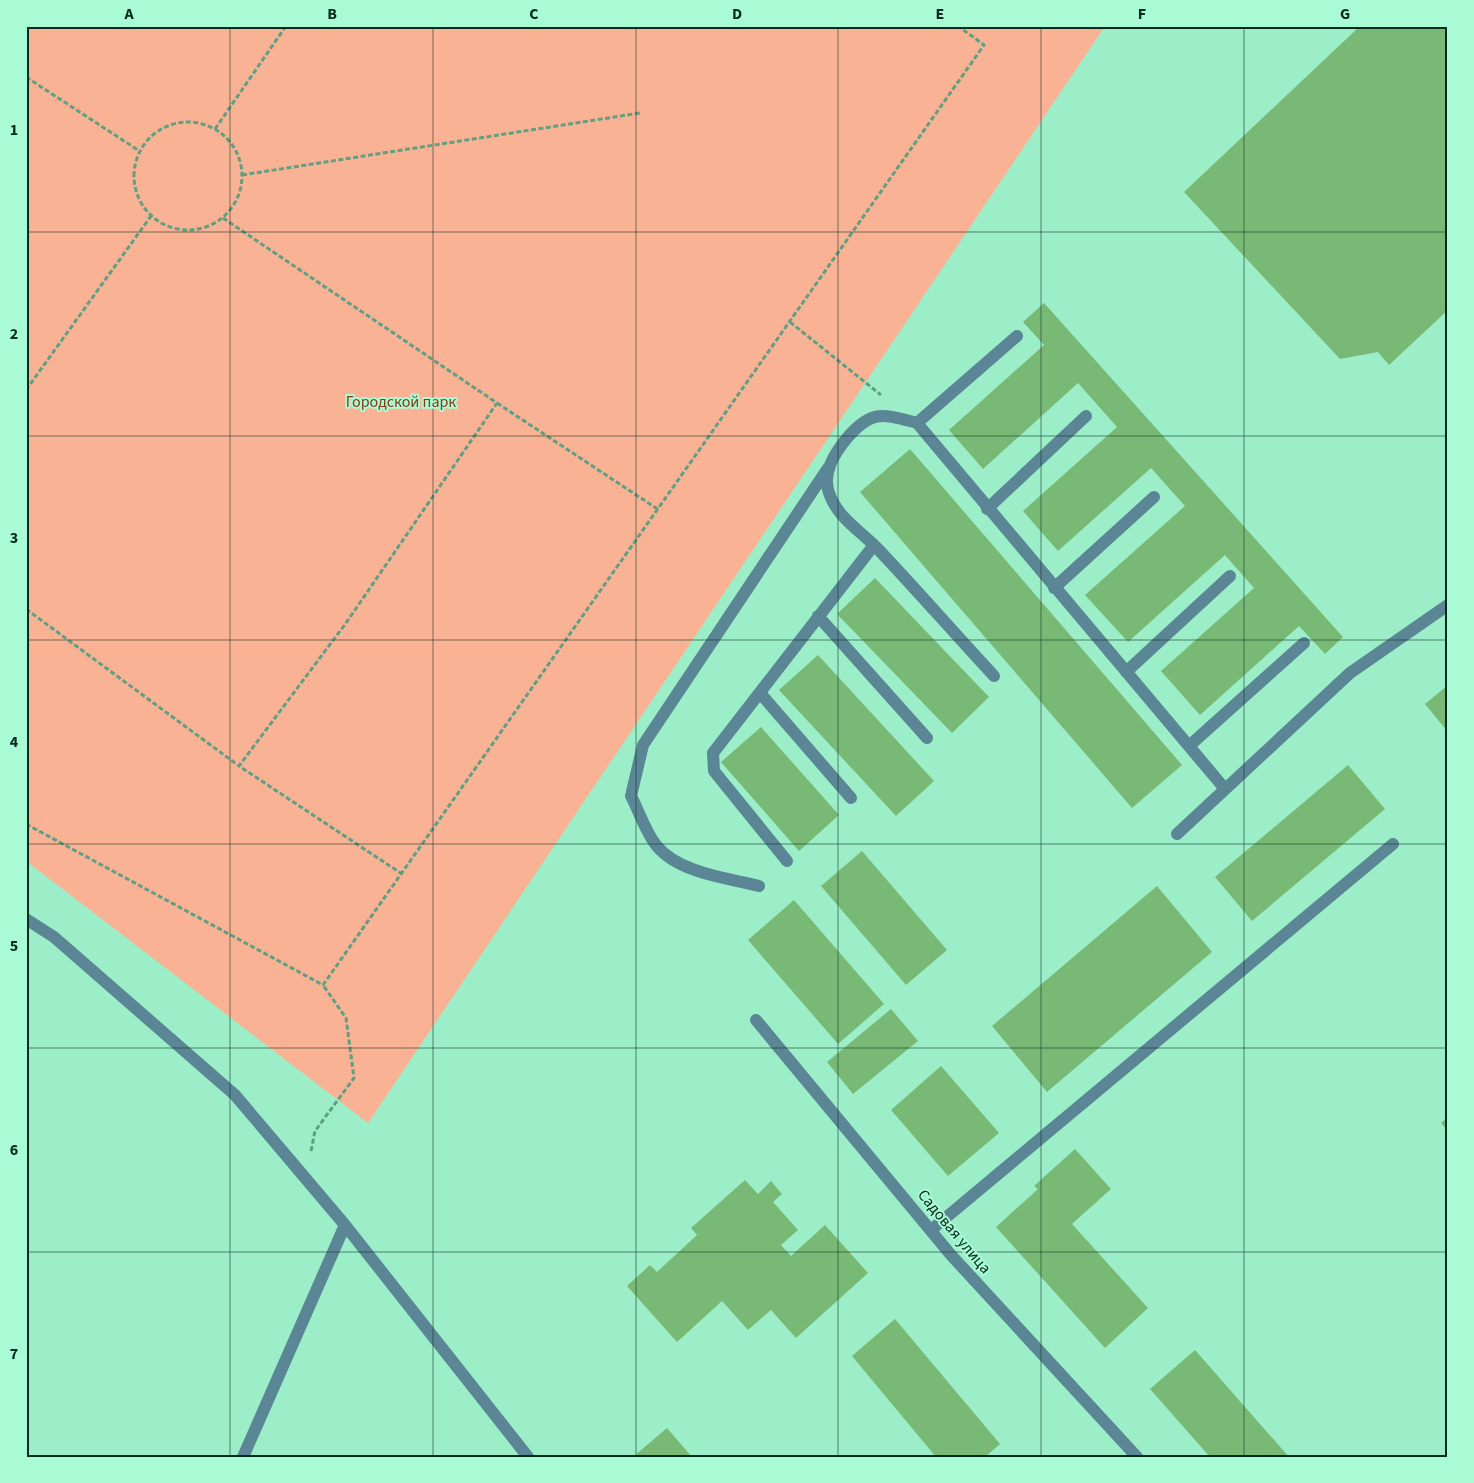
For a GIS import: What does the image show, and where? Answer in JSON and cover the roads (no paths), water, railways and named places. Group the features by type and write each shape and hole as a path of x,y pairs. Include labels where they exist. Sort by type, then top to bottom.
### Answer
{"street":[{"path":"917,423 1017,336"},
{"path":"759,886 708,874 682,865 656,845 631,796 643,745 846,439 865,420 885,414 917,423 987,509 1225,789"},
{"path":"987,509 1086,416"},
{"path":"828,468 829,493 844,520 874,545 994,676"},
{"path":"1054,588 1154,497"},
{"path":"787,861 714,771 713,754 874,545"},
{"path":"1126,672 1230,576"},
{"path":"1177,834 1350,673 1448,605"},
{"path":"818,616 927,738"},
{"path":"1188,746 1304,644"},
{"path":"760,693 851,798"},
{"path":"931,1230 1393,844"},
{"path":"26,919 54,937 235,1095 345,1224 528,1457"},
{"name":"Садовая улица","path":"756,1020 963,1268 1137,1457"},
{"path":"242,1457 345,1224"}],"park label":[{"name":"Городской парк","path":"401,401"}]}
